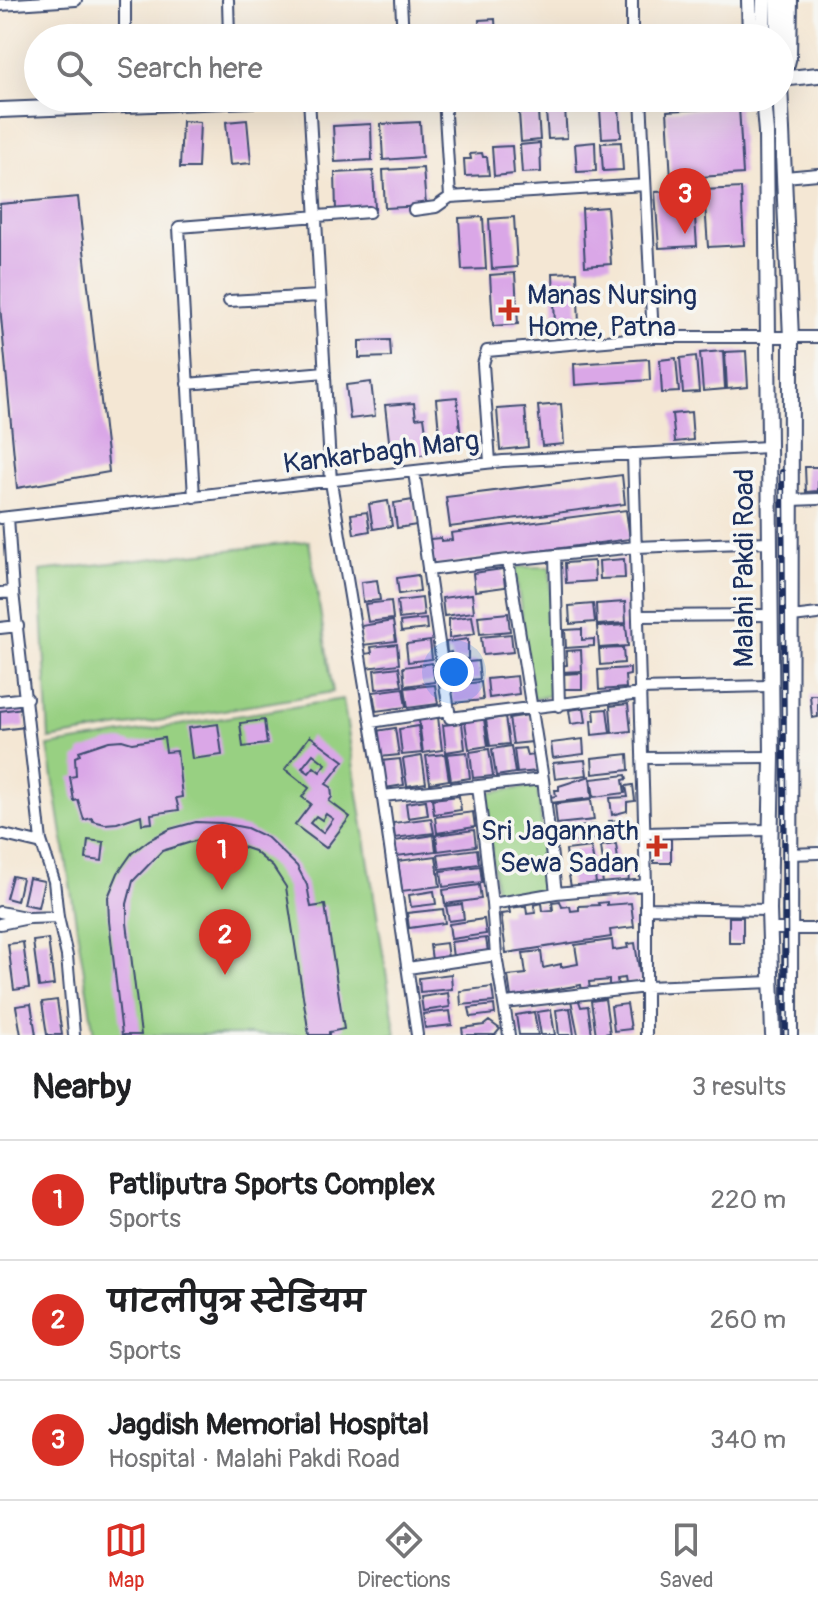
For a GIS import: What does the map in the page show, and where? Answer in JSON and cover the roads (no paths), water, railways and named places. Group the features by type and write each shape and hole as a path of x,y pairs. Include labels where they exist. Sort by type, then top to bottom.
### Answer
{"main road":[{"path":"749,0 750,24"},
{"path":"763,24 764,0"},
{"path":"778,0 778,24"},
{"path":"790,0 790,24"},
{"path":"794,79 818,75"},
{"path":"0,110 24,108"},
{"name":"Malahi Pakdi Road","path":"763,112 772,757 769,910 773,1035"},
{"path":"782,112 791,338 790,1035"},
{"path":"772,988 790,994"}],"street":[{"path":"0,5 76,0"},
{"path":"125,0 125,24"},
{"path":"228,0 229,24"},
{"path":"401,0 402,24"},
{"path":"632,0 632,24"},
{"path":"310,112 331,482 383,796 417,1035"},
{"path":"445,112 450,197"},
{"path":"642,112 653,337"},
{"path":"785,177 818,174"},
{"path":"414,210 436,207 450,197 645,185"},
{"path":"194,497 179,227 369,212"},
{"path":"229,301 320,296"},
{"path":"490,462 483,364 487,351 653,337 818,337"},
{"path":"187,384 325,372"},
{"name":"Kankarbagh Marg","path":"4,517 490,462 768,447"},
{"path":"633,454 645,833 646,1035"},
{"path":"414,472 450,718 559,706 640,692 769,686"},
{"path":"791,500 818,499"},
{"path":"4,517 42,844 54,881 67,956 74,1035"},
{"path":"428,570 636,547 769,542"},
{"path":"555,555 559,706"},
{"path":"508,560 543,779 556,893"},
{"path":"0,593 13,592"},
{"path":"792,617 818,614"},
{"path":"638,616 770,615"},
{"path":"0,628 18,626"},
{"path":"0,701 27,698"},
{"path":"371,722 449,710"},
{"path":"642,758 772,757"},
{"path":"383,796 543,779"},
{"path":"478,786 496,955 509,1035"},
{"path":"645,833 769,830"},
{"path":"0,834 42,844"},
{"path":"790,854 818,853"},
{"path":"492,904 556,893 646,885"},
{"path":"646,908 769,910"},
{"path":"0,912 29,918"},
{"path":"0,924 29,918 58,917"},
{"path":"770,929 818,929"},
{"path":"408,968 496,955"},
{"path":"505,1003 646,987 772,988"}],"railway":[{"path":"782,472 786,1035"}],"place":[{"name":"Jagdish Memorial Hospital","path":"685,234"},
{"name":"Manas Nursing Home, Patna","path":"509,310"},
{"name":"Sri Jagannath Sewa Sadan","path":"657,846"},
{"name":"Patliputra Sports Complex","path":"222,890"},
{"name":"पाटलीपुत्र स्टेडियम","path":"225,975"}]}
